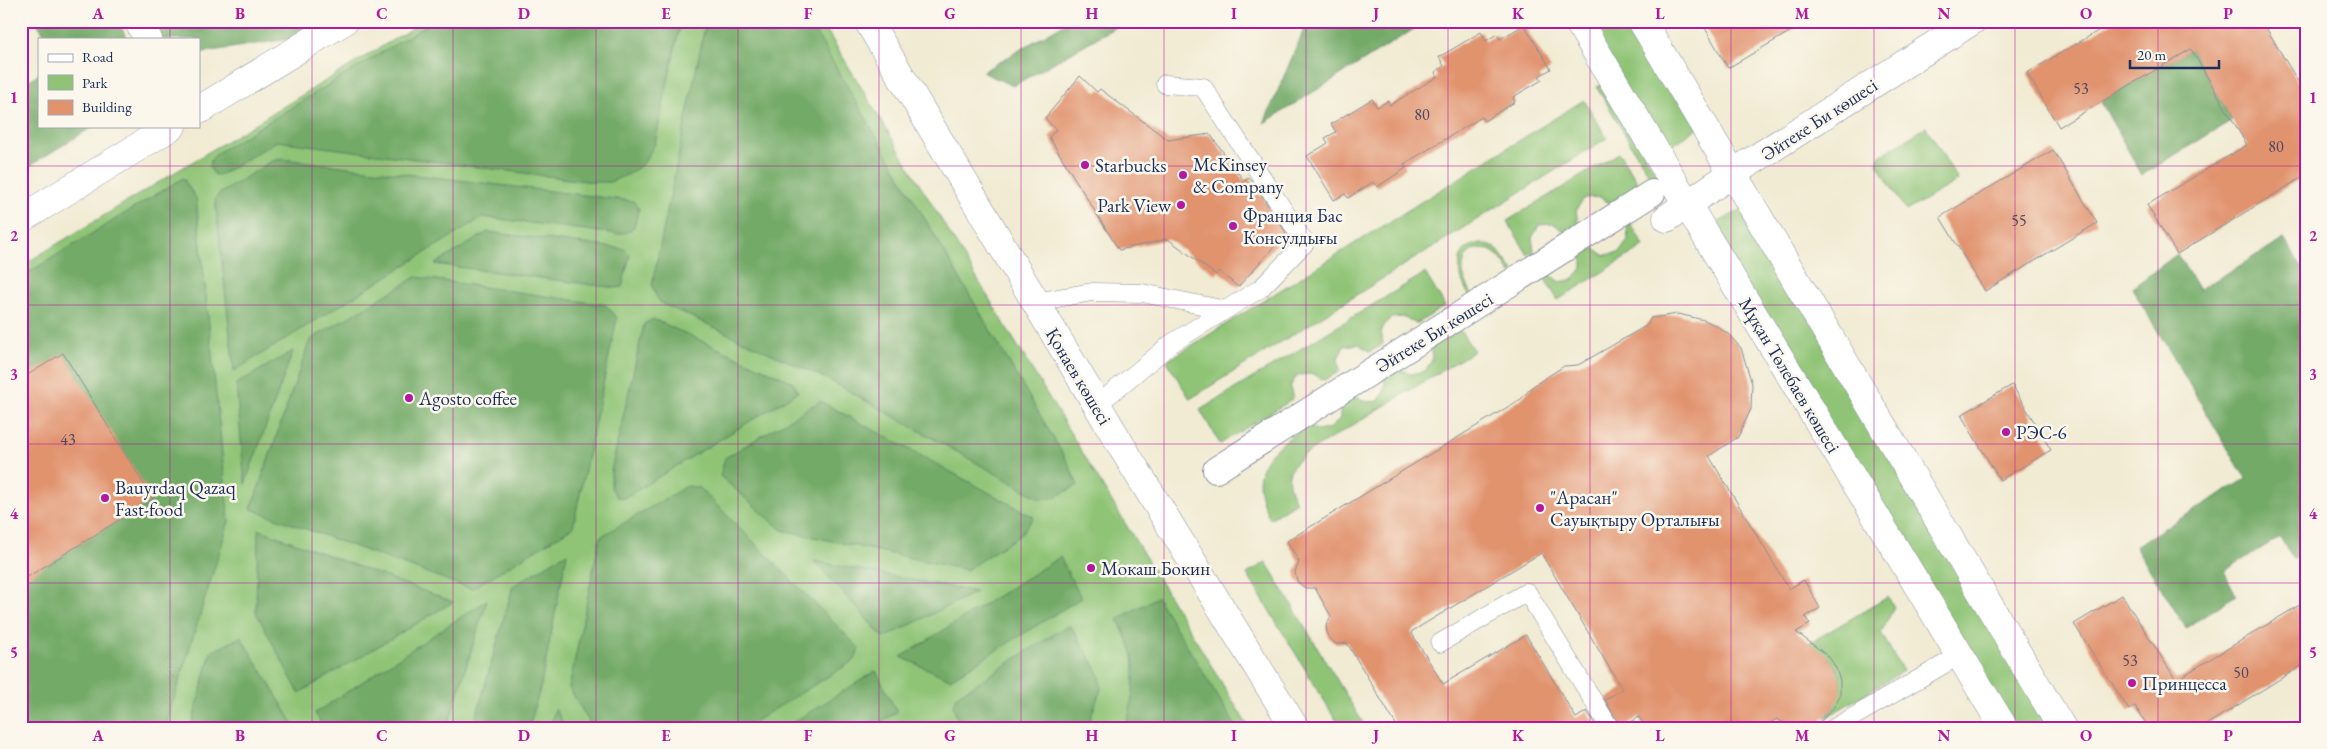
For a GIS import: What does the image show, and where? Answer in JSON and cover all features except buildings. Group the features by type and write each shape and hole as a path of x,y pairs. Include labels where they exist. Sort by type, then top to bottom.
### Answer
{"street":[{"path":"138,21 147,38"},
{"path":"200,109 344,21"},
{"name":"Қонаев көшесі","path":"868,21 1097,405 1294,728"},
{"name":"Мұқан Төлебаев көшесі","path":"1578,21 1677,212 1960,655 2004,728"},
{"path":"1642,21 2062,728"},
{"name":"Әйтеке Би көшесі","path":"1677,212 1733,173 1972,21"},
{"path":"21,219 169,128"},
{"name":"Әйтеке Би көшесі","path":"1216,470 1652,193"}],"lane":[{"path":"1097,405 1172,342 1261,288 1305,243 1203,87 1166,84"},
{"path":"1035,302 1092,292 1142,293 1226,310"},
{"path":"1440,643 1527,592 1610,728"},
{"path":"1834,728 1960,655"}],"green space":[{"path":"36,21 117,21 127,38 46,38"},
{"path":"152,21 318,21 289,39 200,53 200,38 162,38"},
{"path":"424,21 821,21 1249,728 21,728 21,266"},
{"path":"433,21 681,21 655,143 644,163 629,174 610,182 593,182 277,141 222,174 215,175 209,167 211,160 217,153"},
{"path":"706,21 809,21 1068,463 1078,485 1053,498 1039,498 829,380 661,303 652,285"},
{"path":"1069,21 1126,21 1013,86 982,72"},
{"path":"1302,21 1410,21 1414,29 1264,123 1305,27"},
{"path":"1578,21 1642,21 1704,123 1658,156"},
{"path":"2191,49 2232,120 2142,175 2101,102"},
{"path":"38,75 38,128 91,128 21,171 21,85"},
{"path":"1603,84 1658,177 1652,180 1597,87"},
{"path":"1584,100 1607,138 1190,399 1167,361"},
{"path":"1926,127 1958,180 1906,211 1877,164 1880,156"},
{"path":"1619,153 1640,186 1611,204 1600,197 1584,198 1576,210 1578,224 1565,232 1554,224 1539,225 1532,238 1534,250 1528,255 1507,221"},
{"path":"282,159 633,201 639,209 635,224 631,230 617,234 483,217 234,371 215,199 219,194 272,161"},
{"path":"183,178 196,198 229,521 165,728 21,728 21,277"},
{"path":"1751,204 2062,728 2004,728 1703,231"},
{"path":"1631,224 1644,246 1558,300 1544,278 1548,274 1560,282 1574,279 1582,268 1582,255 1594,248 1604,255 1619,253 1628,240 1627,226"},
{"path":"488,232 625,249 630,254 622,287 616,288 435,264"},
{"path":"2284,239 2306,273 2306,551 2293,559 2280,537 2224,571 2236,595 2186,628 2135,546 2246,479 2132,288 2177,254 2199,290"},
{"path":"1482,243 1496,248 1514,271 1510,273 1499,257 1493,252 1481,248 1475,249 1466,257 1463,271 1473,296 1470,297 1460,272 1461,256 1472,245"},
{"path":"1425,273 1445,306 1416,324 1405,317 1390,318 1381,330 1383,344 1370,352 1359,344 1344,346 1338,358 1340,371 1324,380 1313,374 1297,375 1290,387 1293,399 1220,444 1200,410"},
{"path":"416,277 606,305 617,318 573,527 471,589 251,509 310,340"},
{"path":"653,319 793,382 798,392 624,498 617,497 611,488 611,471 644,324"},
{"path":"1460,330 1474,351 1304,455 1293,466 1289,476 1290,488 1296,502 1270,519 1259,487 1260,474 1264,463 1272,453 1308,425 1318,431 1331,428 1340,418 1340,406 1355,396 1366,402 1379,401 1385,389 1385,377 1399,368 1411,374 1425,371 1432,360 1431,348"},
{"path":"293,351 245,484 236,384"},
{"path":"820,401 1034,517 1020,535 966,570 782,530 720,476 725,458"},
{"path":"687,486 700,488 859,648 855,660 744,728 593,728 569,688 600,537"},
{"path":"258,529 453,602 299,693 256,612"},
{"path":"567,553 541,685 529,728 473,728 513,586"},
{"path":"1060,557 1081,598 950,679 901,657"},
{"path":"814,561 976,592 884,638"},
{"path":"1266,562 1366,728 1341,728 1247,574"},
{"path":"1157,597 1237,728 1125,728 1133,692 1134,665 1131,647 1118,619"},
{"path":"1888,597 1894,607 1881,633 1903,671 1825,718 1838,696 1839,675 1828,657 1819,650 1806,645"},
{"path":"487,600 447,728 324,728 315,713"},
{"path":"1071,626 1100,675 1101,689 1087,728 968,728 956,716 953,705 957,696 1062,629"},
{"path":"241,637 296,728 191,728 211,652"},
{"path":"876,671 897,712 871,728 784,728"},
{"path":"555,709 566,728 550,728"}],"place":[{"name":"Starbucks","path":"1085,165"},
{"name":"McKinsey & Company","path":"1183,175"},
{"name":"Park View","path":"1181,205"},
{"name":"Франция Бас Консулдығы","path":"1233,226"},
{"name":"Agosto coffee","path":"409,398"},
{"name":"РЭС-6","path":"2006,432"},
{"name":"Bauyrdaq Qazaq Fast-food","path":"105,498"},
{"name":"\"Арасан\" Сауықтыру Орталығы","path":"1540,508"},
{"name":"Мокаш Бокин","path":"1091,568"},
{"name":"Принцесса","path":"2132,683"}]}
